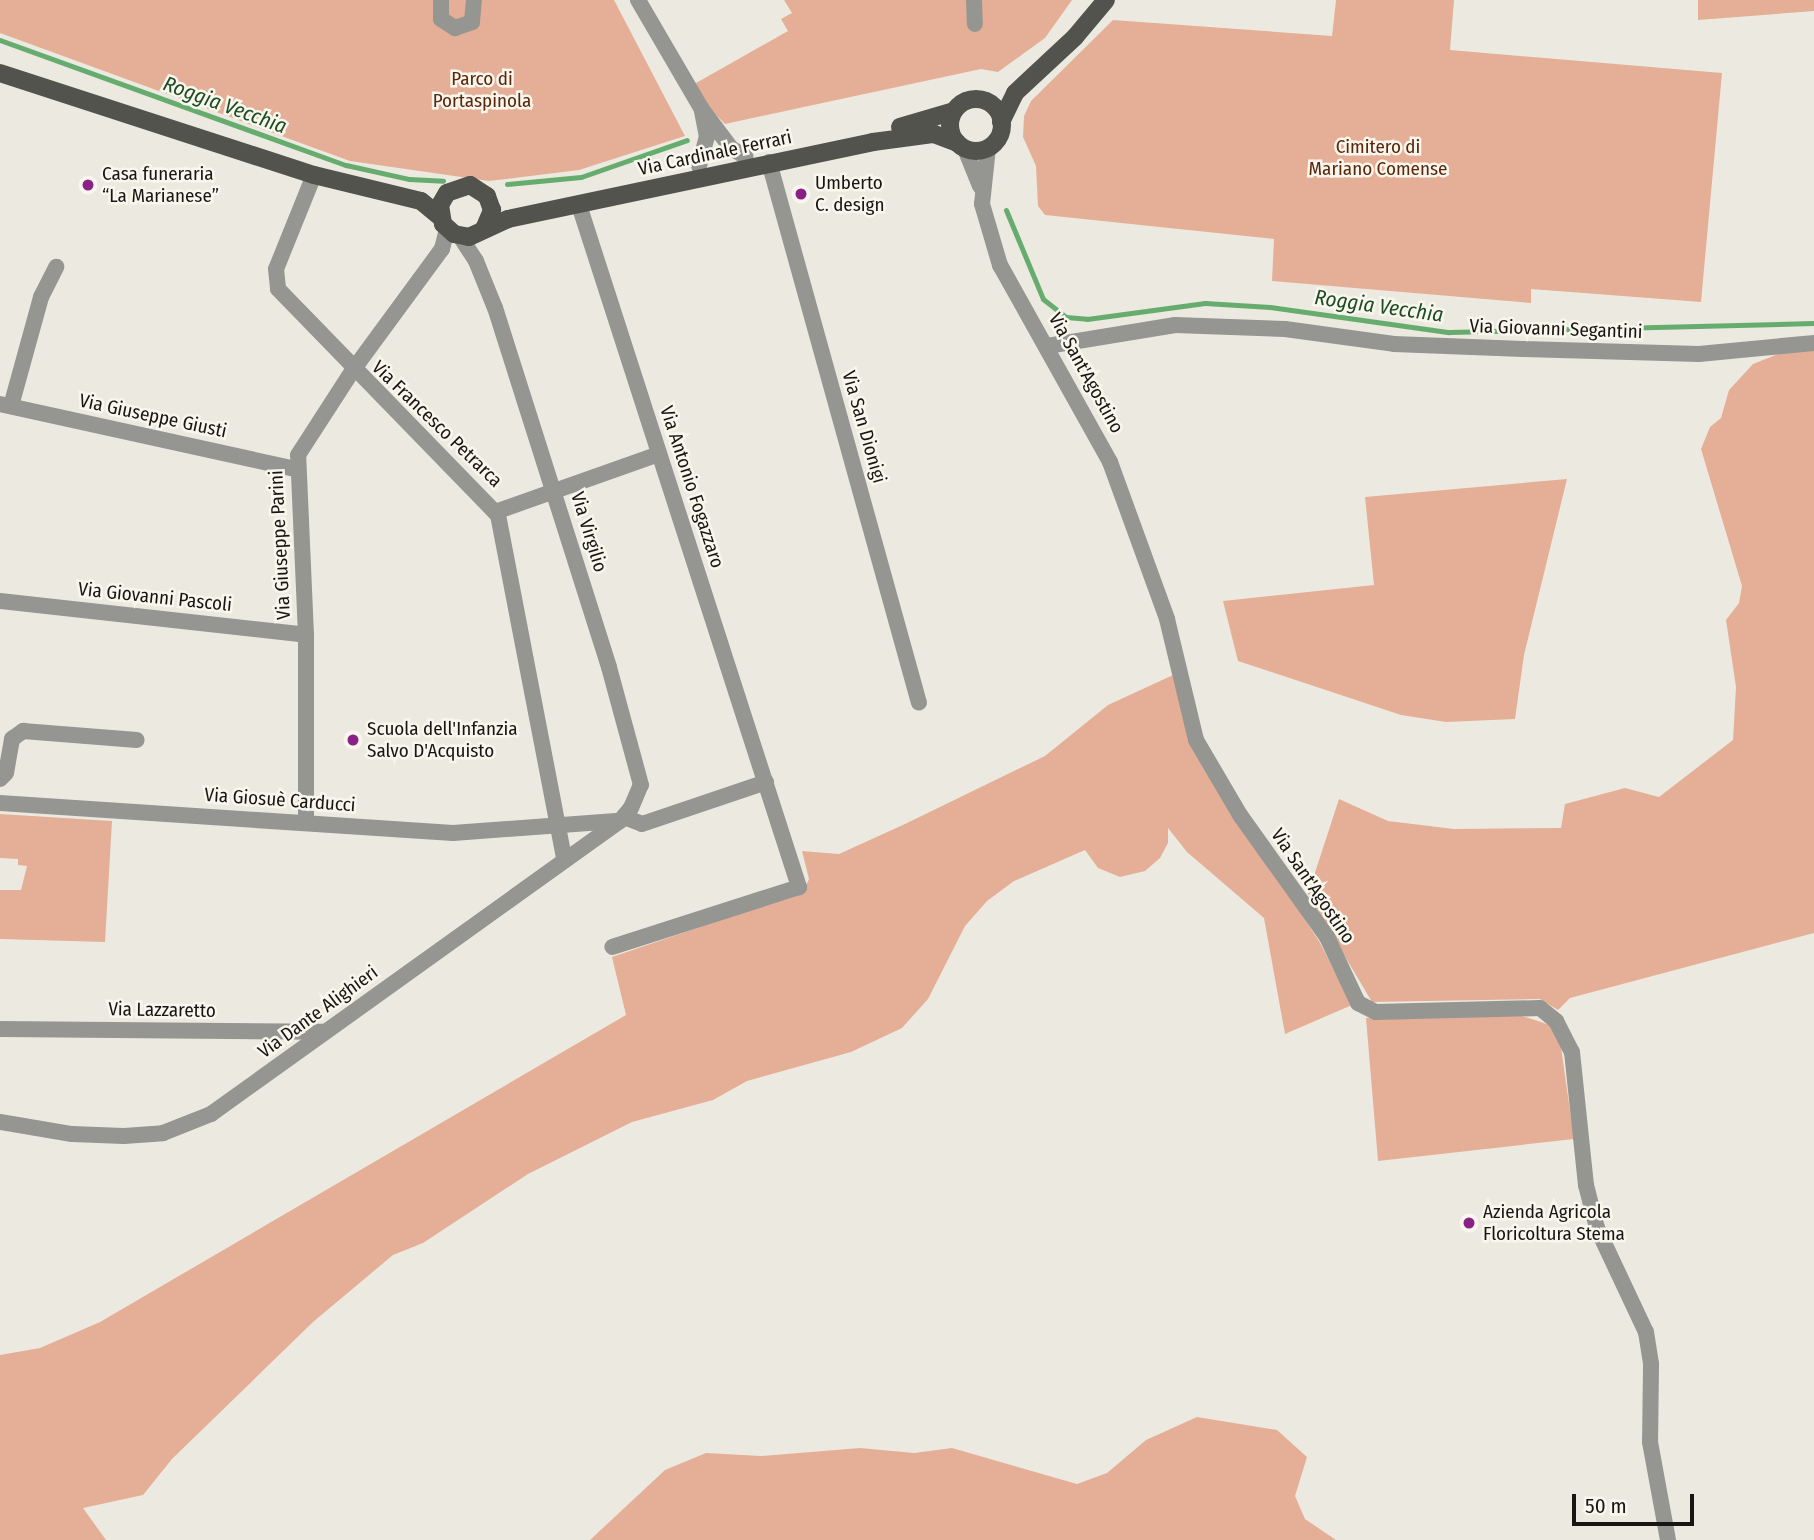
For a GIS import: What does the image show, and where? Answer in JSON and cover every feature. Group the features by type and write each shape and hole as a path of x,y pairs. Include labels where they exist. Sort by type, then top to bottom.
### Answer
{"main road":[{"path":"1096,0 1026,73 1010,86 962,103 954,111 950,128 961,146 988,148 999,138 1001,122 1015,93 1066,46 1106,0"},
{"path":"0,64 103,104"},
{"path":"0,74 103,104 314,175 421,201 449,228 483,231 491,216 490,202 475,187 457,187 421,201"},
{"path":"979,99 991,104 1001,122"},
{"name":"Via Cardinale Ferrari","path":"490,202 524,209 699,166 908,125 954,111"},
{"name":"Via Cardinale Ferrari","path":"483,231 508,219 769,162 918,134 961,146"},
{"path":"447,192 440,205 449,228"}],"street":[{"path":"441,0 441,19 455,28 467,26 475,17 474,0"},
{"path":"638,0 701,108 731,148 746,157"},
{"path":"974,0 975,24"},
{"path":"699,166 707,137 701,108"},
{"name":"Via Sant'Agostino","path":"961,146 981,188 1000,265 1105,448 1167,619 1200,749 1240,815 1327,937 1358,1003 1376,1013 1540,1008 1556,1021 1572,1052 1586,1185 1597,1228 1646,1332 1651,1365 1650,1442 1668,1540"},
{"path":"981,188 988,148"},
{"name":"Via San Dionigi","path":"769,162 919,703"},
{"name":"Via Francesco Petrarca","path":"314,175 276,269 276,283 281,295 495,512 564,858"},
{"name":"Via Antonio Fogazzaro","path":"579,205 799,887 612,947"},
{"name":"Via Giuseppe Parini","path":"306,823 306,635 296,470 304,440 442,249 449,228"},
{"name":"Via Virgilio","path":"449,228 476,261 554,491 640,785 622,819"},
{"name":"Via Virgilio","path":"476,261 483,231"},
{"path":"5,405 41,297 56,267"},
{"name":"Via Giovanni Segantini","path":"1047,346 1175,325 1285,329 1394,344 1523,349 1699,354 1814,344"},
{"name":"Via Giuseppe Giusti","path":"5,405 296,470"},
{"path":"495,512 659,454"},
{"name":"Via Giovanni Pascoli","path":"0,601 306,635"},
{"path":"0,779 6,773 12,739 23,731 138,740"},
{"path":"622,819 642,824 766,782"},
{"name":"Via Giosuè Carducci","path":"0,803 453,833 557,827 622,819"},
{"name":"Via Dante Alighieri","path":"0,1122 72,1134 163,1133 211,1114 564,858 622,819"},
{"name":"Via Lazzaretto","path":"0,1029 324,1032"}],"green space":[{"name":"Parco di Portaspinola","path":"0,0 614,0 685,136 579,170 489,181 350,161 0,33"},
{"path":"784,0 1072,0 1045,38 998,72 981,69 725,124 689,87 788,31 781,19 792,13"},
{"name":"Cimitero di Mariano Comense","path":"1336,0 1454,0 1450,50 1722,73 1701,302 1531,289 1531,303 1272,281 1274,239 1045,215 1038,206 1036,166 1023,137 1024,116 1031,101 1113,20 1332,36"},
{"path":"1698,0 1814,0 1814,11 1698,20"},
{"path":"1814,350 1814,933 1570,998 1558,1010 1540,999 1372,1002 1308,894 1339,799 1388,821 1454,829 1561,828 1565,804 1625,788 1659,797 1733,740 1736,687 1726,620 1739,603 1742,586 1701,449 1710,427 1721,418 1729,390 1753,364 1783,352"},
{"path":"1567,479 1524,655 1515,719 1446,722 1401,715 1238,661 1223,601 1374,585 1365,497"},
{"path":"1173,675 1200,760 1319,941 1352,1005 1285,1034 1264,918 1187,852 1168,828 1168,843 1160,858 1145,871 1120,877 1098,868 1085,850 1014,881 987,901 965,926 928,999 902,1028 851,1052 747,1081 713,1100 632,1122 528,1174 423,1243 393,1255 313,1322 172,1459 143,1495 83,1508 106,1540 0,1540 0,1355 40,1348 100,1322 626,1015 612,957 803,892 809,879 802,851 839,854 905,824 1045,756 1108,705"},
{"path":"0,814 112,821 105,942 0,939 0,890 21,890 27,866 18,865 18,859 0,858"},
{"path":"1516,1014 1550,1025 1561,1047 1574,1139 1378,1161 1366,1018"},
{"path":"1197,1417 1277,1430 1307,1457 1295,1496 1305,1519 1336,1540 590,1540 665,1470 706,1453 761,1456 860,1448 914,1453 952,1448 1077,1484 1107,1473 1146,1440"}],"waterway":[{"name":"Roggia Vecchia","path":"0,40 346,165 409,179 443,181"},
{"name":"Roggia Vecchia","path":"507,184 581,177 687,140"},
{"name":"Roggia Vecchia","path":"1006,210 1043,299 1066,317 1087,319 1205,303 1270,307 1449,332 1814,323"}],"place":[{"name":"Casa funeraria “La Marianese”","path":"88,185"},
{"name":"Umberto C. design","path":"801,194"},
{"name":"Scuola dell'Infanzia Salvo D'Acquisto","path":"353,740"},
{"name":"Azienda Agricola Floricoltura Stema","path":"1469,1223"}]}
